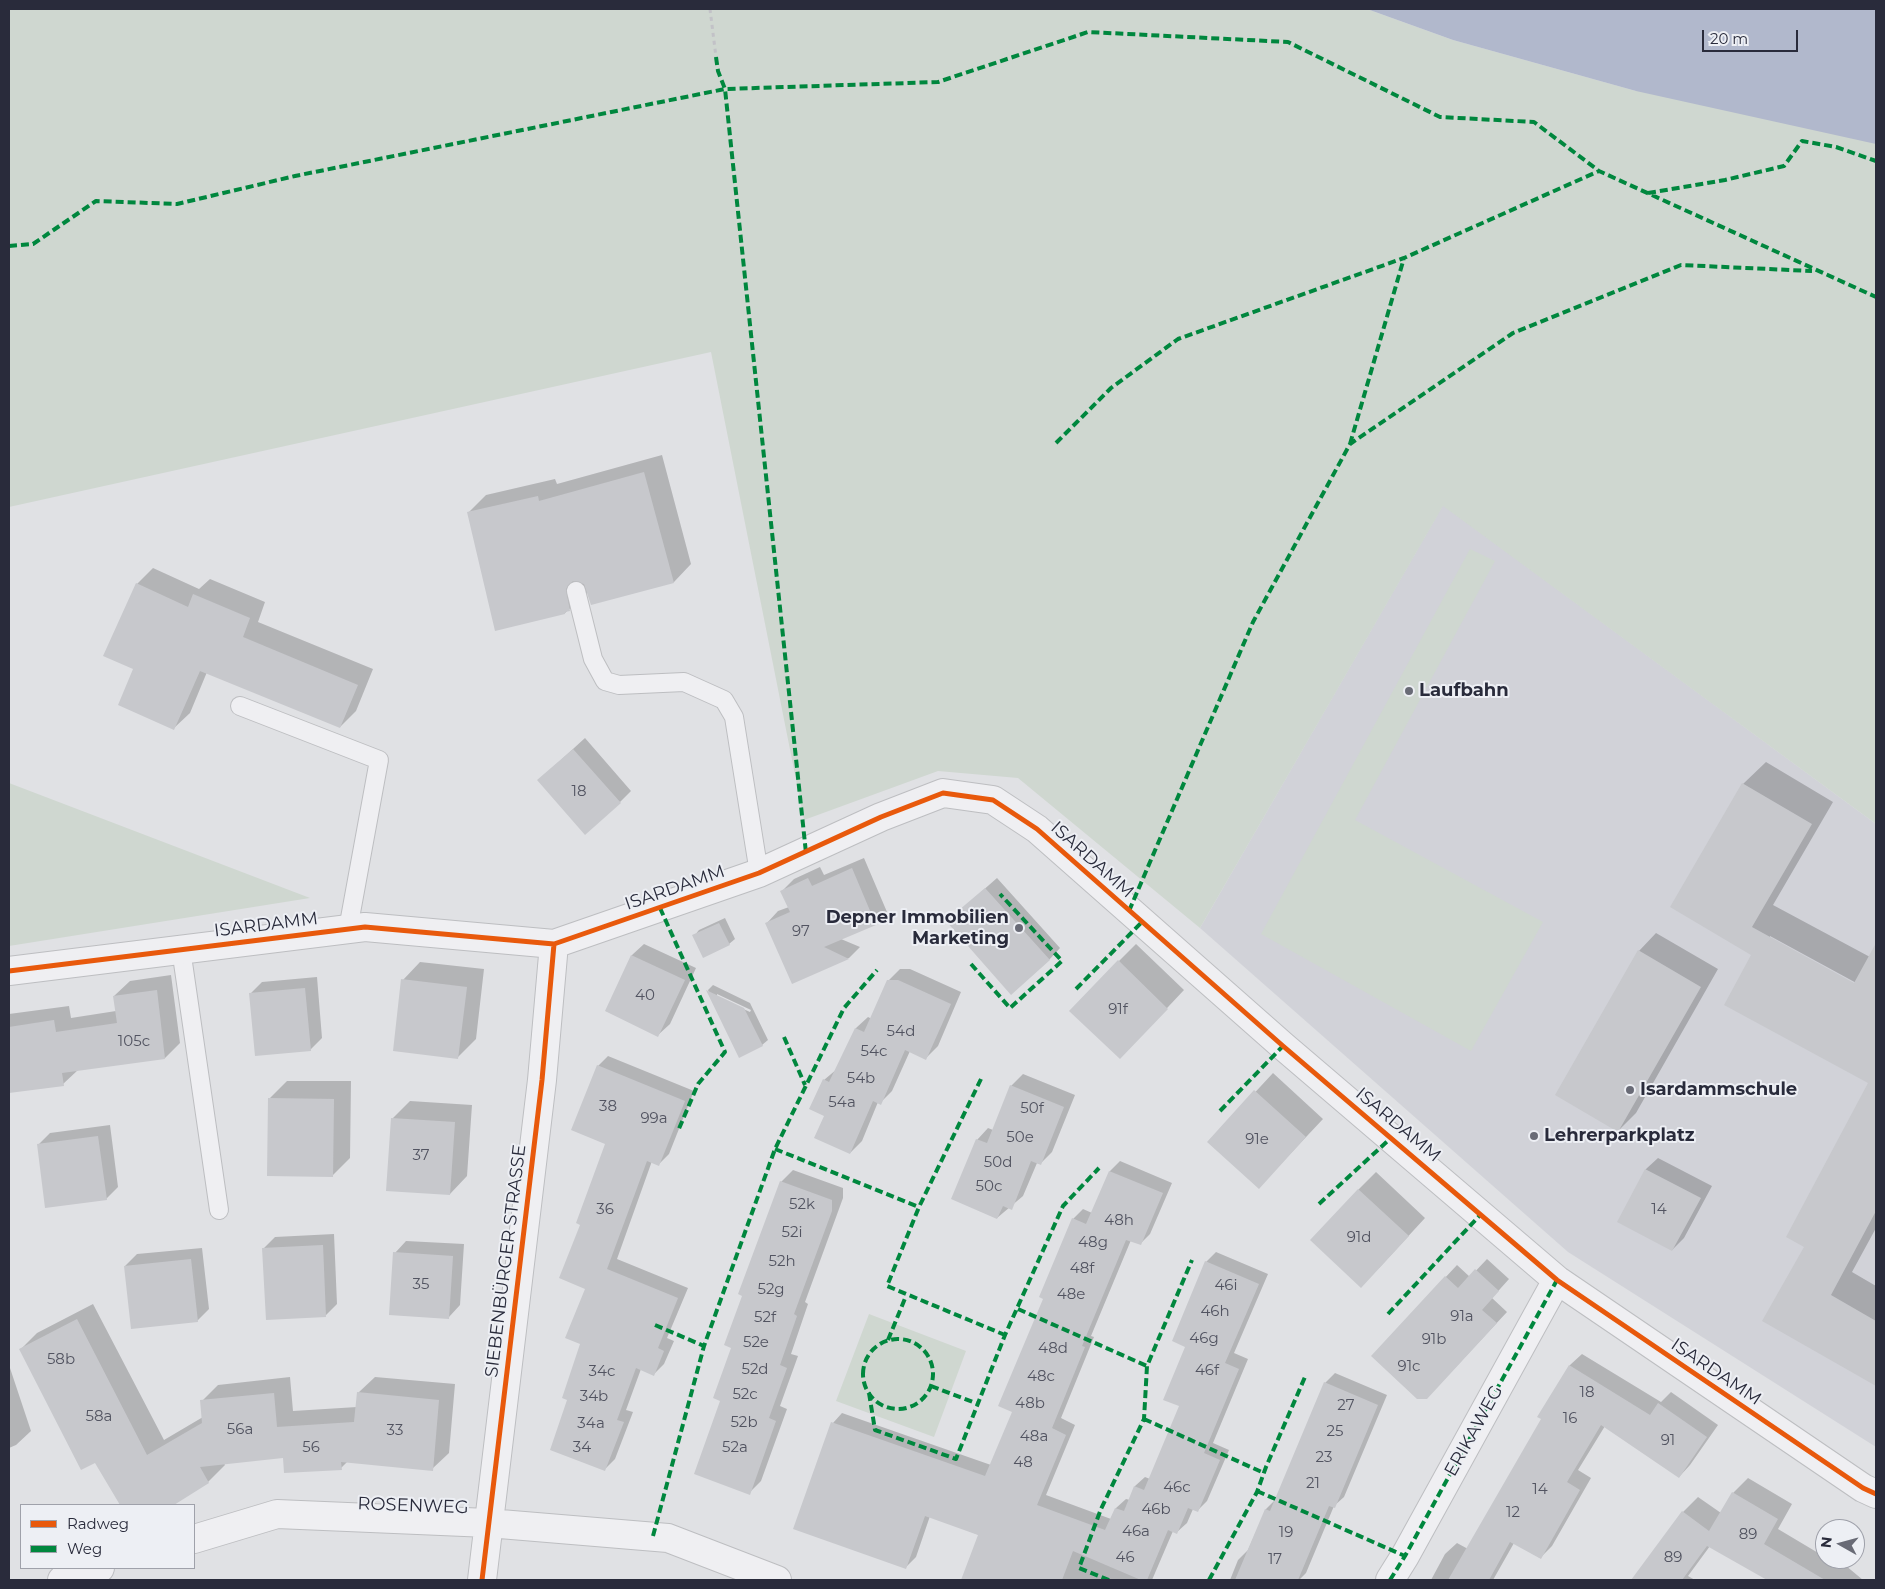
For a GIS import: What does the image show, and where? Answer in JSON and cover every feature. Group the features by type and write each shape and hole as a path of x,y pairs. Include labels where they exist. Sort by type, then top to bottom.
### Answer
{"street":[{"name":"ISARDAMM","path":"9,971 365,927 554,944 759,873 881,817 943,793 994,800 1037,829 1282,1046 1557,1280 1863,1488 1876,1494"},
{"name":"SIEBENBÜRGER STRASSE","path":"482,1580 542,1080 554,944"},
{"name":"ERIKAWEG","path":"1390,1580 1557,1280"},
{"name":"ROSENWEG","path":"195,1539 277,1514 488,1523 668,1538 777,1580"},
{"path":"62,1580 97,1569"}],"lane":[{"path":"576,591 593,659 605,680 620,685 684,682 724,700 734,717 759,873"},
{"path":"240,706 378,760 348,928"},
{"path":"181,949 219,1210"}],"path":[{"path":"710,9 716,57"}],"shaded area":[{"path":"9,9 1367,9 1453,40 1636,91 1876,9 1876,824 1443,506 1200,928 1018,778 938,771 804,820 711,352 9,507"},
{"name":"Isardammschule","path":"1443,505 1876,824 1876,1447 1568,1252 1200,928"},
{"path":"1470,549 1495,561 1355,820 1543,922 1471,1051 1261,934"},
{"path":"9,783 310,898 9,946"},
{"path":"869,1314 966,1351 934,1437 836,1401"}],"water":[{"path":"1367,9 1876,9 1876,144 1636,91 1453,40"}],"building":[{"path":"644,472 674,583 591,605 584,584 573,581 566,589 570,611 565,612 565,614 495,631 467,512 538,496 539,501"},
{"path":"136,583 188,607 193,594 250,618 243,637 358,685 340,728 200,671 174,730 118,705 133,669 103,656"},
{"path":"573,749 621,803 585,835 537,780"},
{"path":"1742,783 1812,824 1752,927 1854,983 1876,943 1876,1211 1831,1295 1876,1321 1876,1386 1762,1321 1804,1247 1786,1237 1868,1083 1724,1005 1751,955 1670,907"},
{"path":"852,868 876,925 824,947 849,959 792,984 765,923 790,912 780,891 808,878 812,886"},
{"path":"985,888 1050,960 1011,995 946,921"},
{"path":"719,923 730,945 703,958 692,935"},
{"path":"1638,950 1701,987 1618,1132 1555,1095"},
{"path":"631,955 685,980 658,1037 605,1011"},
{"path":"1118,960 1168,1009 1120,1059 1069,1011"},
{"path":"401,979 467,987 458,1059 393,1051"},
{"path":"887,980 898,980 951,1004 926,1060 905,1050 881,1105 873,1101 850,1154 814,1138 824,1116 809,1109 823,1079 829,1082 855,1028 864,1032"},
{"path":"305,988 311,1051 255,1056 249,993"},
{"path":"157,990 165,1059 62,1073 64,1086 9,1093 9,1027 54,1020 56,1032 117,1023 113,996"},
{"path":"706,990 744,1008 763,1046 739,1058"},
{"path":"597,1065 685,1101 659,1166 647,1161 607,1269 678,1298 658,1348 664,1351 654,1376 636,1368 617,1420 624,1422 605,1471 550,1450 567,1400 562,1398 580,1344 565,1338 585,1289 559,1278 580,1225 576,1223 605,1144 571,1130"},
{"path":"1010,1085 1064,1107 1041,1165 1031,1161 1012,1210 1003,1206 997,1219 951,1199 976,1139 987,1143"},
{"path":"1254,1090 1306,1137 1259,1189 1207,1142"},
{"path":"268,1098 334,1099 333,1177 267,1176"},
{"path":"391,1118 455,1122 450,1195 386,1191"},
{"path":"98,1136 107,1200 45,1208 37,1144"},
{"path":"1645,1169 1701,1198 1672,1251 1617,1222"},
{"path":"1109,1171 1163,1193 1141,1245 1126,1240 1082,1346 1085,1347 1052,1428 1066,1435 1037,1505 1105,1530 1115,1508 1124,1511 1134,1486 1144,1490 1179,1406 1163,1400 1185,1347 1172,1341 1205,1261 1259,1284 1225,1363 1239,1369 1204,1453 1220,1460 1198,1512 1188,1508 1177,1534 1168,1530 1147,1580 1141,1580 1073,1551 1062,1580 961,1580 978,1535 925,1516 906,1569 793,1529 831,1422 985,1476 1012,1412 998,1406 1043,1299 1039,1297 1072,1218 1086,1224"},
{"path":"780,1181 832,1200 832,1211 794,1314 797,1316 780,1365 787,1368 769,1418 776,1421 750,1495 694,1474 720,1401 713,1398 731,1348 724,1345 742,1296 738,1294"},
{"path":"1358,1189 1409,1236 1361,1288 1310,1240"},
{"path":"323,1245 326,1317 266,1320 262,1248"},
{"path":"393,1252 453,1256 449,1319 389,1315"},
{"path":"191,1259 198,1322 131,1329 124,1266"},
{"path":"1475,1269 1499,1291 1482,1310 1497,1323 1427,1399 1417,1399 1371,1356 1445,1276 1458,1288"},
{"path":"77,1319 147,1455 202,1423 200,1400 274,1393 277,1427 354,1422 357,1392 439,1400 433,1471 341,1462 342,1470 284,1473 283,1458 200,1467 209,1483 176,1504 119,1504 95,1463 81,1470 19,1349"},
{"path":"1569,1365 1650,1415 1658,1403 1707,1437 1679,1478 1601,1425 1567,1482 1580,1490 1541,1559 1510,1542 1489,1580 1448,1580 1541,1419 1537,1417"},
{"path":"1324,1382 1378,1405 1335,1508 1329,1506 1298,1580 1235,1580 1265,1509 1270,1511"},
{"path":"1732,1492 1778,1519 1764,1544 1825,1580 1767,1580 1707,1546 1682,1580 1631,1580 1682,1511 1709,1531"}],"marked path":[{"path":"9,246 33,244 96,201 177,204 295,176 725,89 938,82 1088,32 1288,42 1440,117 1534,122 1599,171 1876,297"},
{"path":"716,57 718,71 725,89 806,853"},
{"path":"1648,193 1725,180 1784,166 1802,141 1836,147 1876,161"},
{"path":"1056,443 1111,388 1178,339 1404,258 1599,171"},
{"path":"1350,444 1404,258"},
{"path":"1129,911 1253,622 1350,444 1513,333 1681,265 1812,271"},
{"path":"971,964 1010,1008 1062,961 1000,894"},
{"path":"660,908 725,1052 698,1084 678,1131"},
{"path":"1076,989 1142,922"},
{"path":"653,1536 704,1346 775,1149 844,1008 877,970"},
{"path":"784,1037 805,1085"},
{"path":"1220,1111 1283,1046"},
{"path":"981,1079 919,1207 887,1286 1005,1335"},
{"path":"1319,1204 1392,1137"},
{"path":"775,1149 919,1207"},
{"path":"869,1393 875,1430 956,1459 1005,1335 1063,1206 1099,1168"},
{"path":"1388,1314 1481,1214"},
{"path":"1109,1580 1079,1568 1101,1509 1144,1419 1147,1366 1192,1260"},
{"path":"1390,1580 1557,1280"},
{"path":"888,1340 906,1296"},
{"path":"1018,1309 1147,1366"},
{"path":"655,1325 704,1346"},
{"path":"898,1339 917,1345 927,1355 933,1374 927,1393 917,1403 898,1409 879,1403 869,1393 863,1374 869,1355 879,1345 898,1339"},
{"path":"1209,1580 1257,1492 1305,1377"},
{"path":"931,1386 978,1404"},
{"path":"1144,1419 1264,1473"},
{"path":"1257,1491 1405,1556"}],"cycle path":[{"path":"9,971 365,927 554,944 759,873 881,817 943,793 993,800 1037,829 1283,1046 1557,1280 1863,1488 1876,1494"},
{"path":"482,1580 542,1080 554,944"}],"place":[{"name":"Laufbahn","path":"1409,691"},
{"name":"Depner Immobilien Marketing","path":"1019,928"},
{"name":"Isardammschule","path":"1630,1090"},
{"name":"Lehrerparkplatz","path":"1534,1136"}]}
